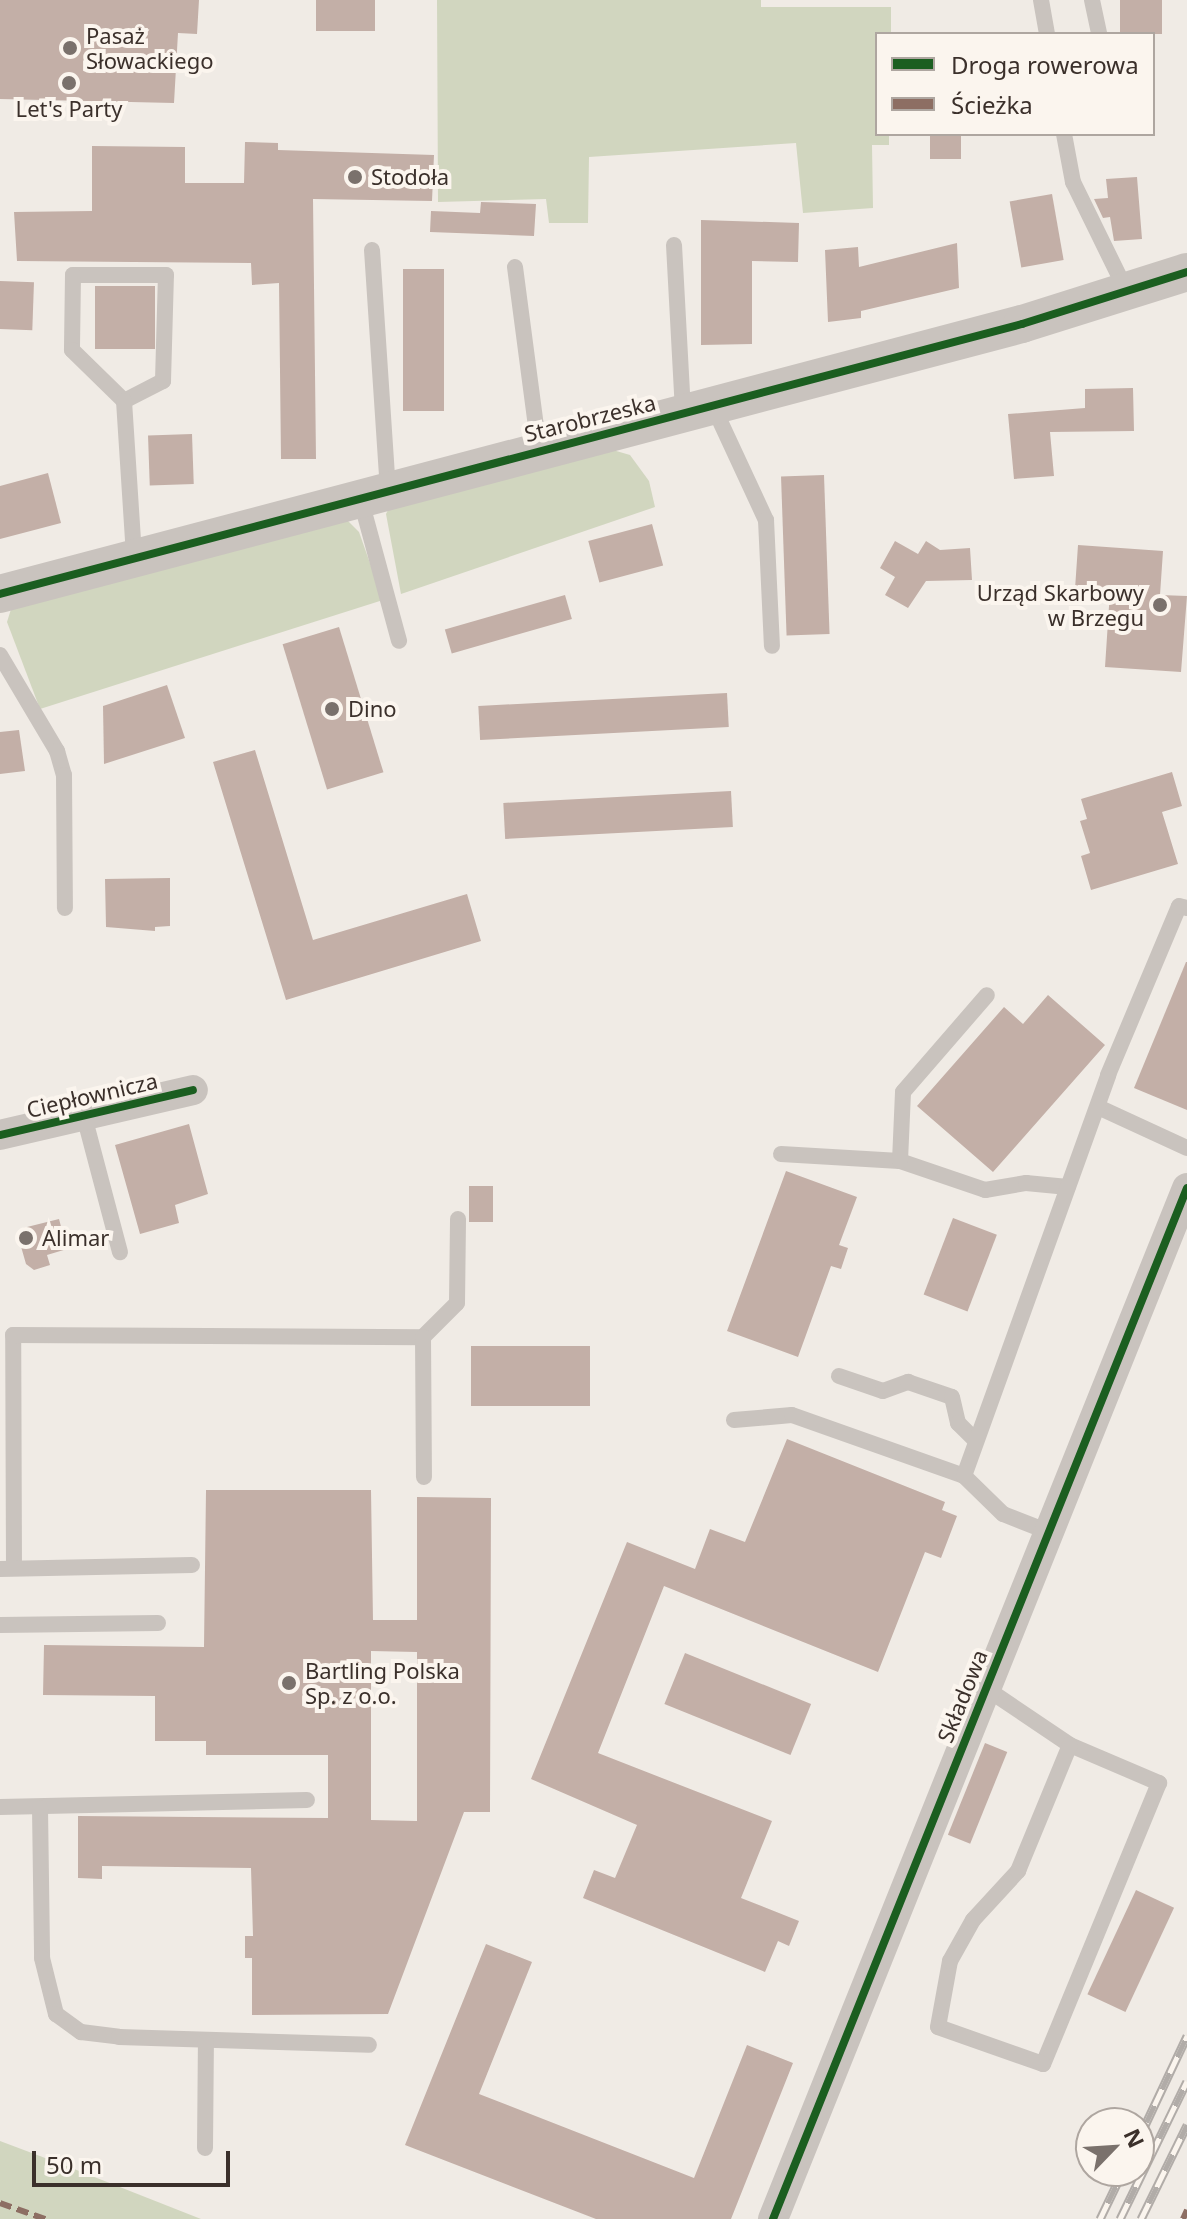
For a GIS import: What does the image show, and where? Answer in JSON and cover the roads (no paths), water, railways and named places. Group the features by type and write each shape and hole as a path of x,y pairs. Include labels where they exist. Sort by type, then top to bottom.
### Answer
{"street":[{"name":"Starobrzeska","path":"0,594 1128,293 1187,272"},
{"name":"Ciepłownicza","path":"0,1135 193,1090"},
{"name":"Składowa","path":"773,2219 984,1687 1187,1188"}],"lane":[{"path":"1041,0 1047,32"},
{"path":"1092,0 1099,32"},
{"path":"1064,136 1073,182 1128,293"},
{"path":"674,245 698,409 766,520 772,646"},
{"path":"372,250 374,492 399,641"},
{"path":"515,267 539,450"},
{"path":"124,401 163,381 166,275 73,275 72,350 124,401 134,557"},
{"path":"0,655 57,751 64,775 65,908"},
{"path":"964,1476 1098,1107 1179,906 1187,908"},
{"path":"900,1161 903,1092 987,995"},
{"path":"1098,1107 1187,1148"},
{"path":"84,1116 120,1252"},
{"path":"781,1154 900,1161 985,1190 1026,1183 1068,1187"},
{"path":"192,1565 7,1569 13,1335 423,1337 457,1303 458,1219"},
{"path":"423,1337 424,1477"},
{"path":"839,1376 883,1391 908,1382 952,1397 958,1423 976,1441"},
{"path":"734,1420 792,1415 964,1476 1003,1514 1049,1532"},
{"path":"0,1625 158,1623"},
{"path":"984,1687 1070,1745 1159,1783 1043,2064 938,2027 950,1961 973,1920 1018,1871 1070,1745"},
{"path":"0,1807 307,1800"},
{"path":"40,1808 42,1958 56,2014 81,2032 206,2041 369,2045"},
{"path":"205,2148 206,2041"}],"railway":[{"path":"1154,2107 1187,2036"},
{"path":"1120,2219 1187,2081"},
{"path":"1141,2219 1187,2125"},
{"path":"1100,2219 1115,2187"}],"place":[{"name":"Pasaż Słowackiego","path":"70,48"},
{"name":"Let's Party","path":"69,83"},
{"name":"Stodoła","path":"355,177"},
{"name":"Urząd Skarbowy w Brzegu","path":"1160,605"},
{"name":"Dino","path":"332,709"},
{"name":"Alimar","path":"26,1238"},
{"name":"Bartling Polska Sp. z o.o.","path":"289,1683"}]}
